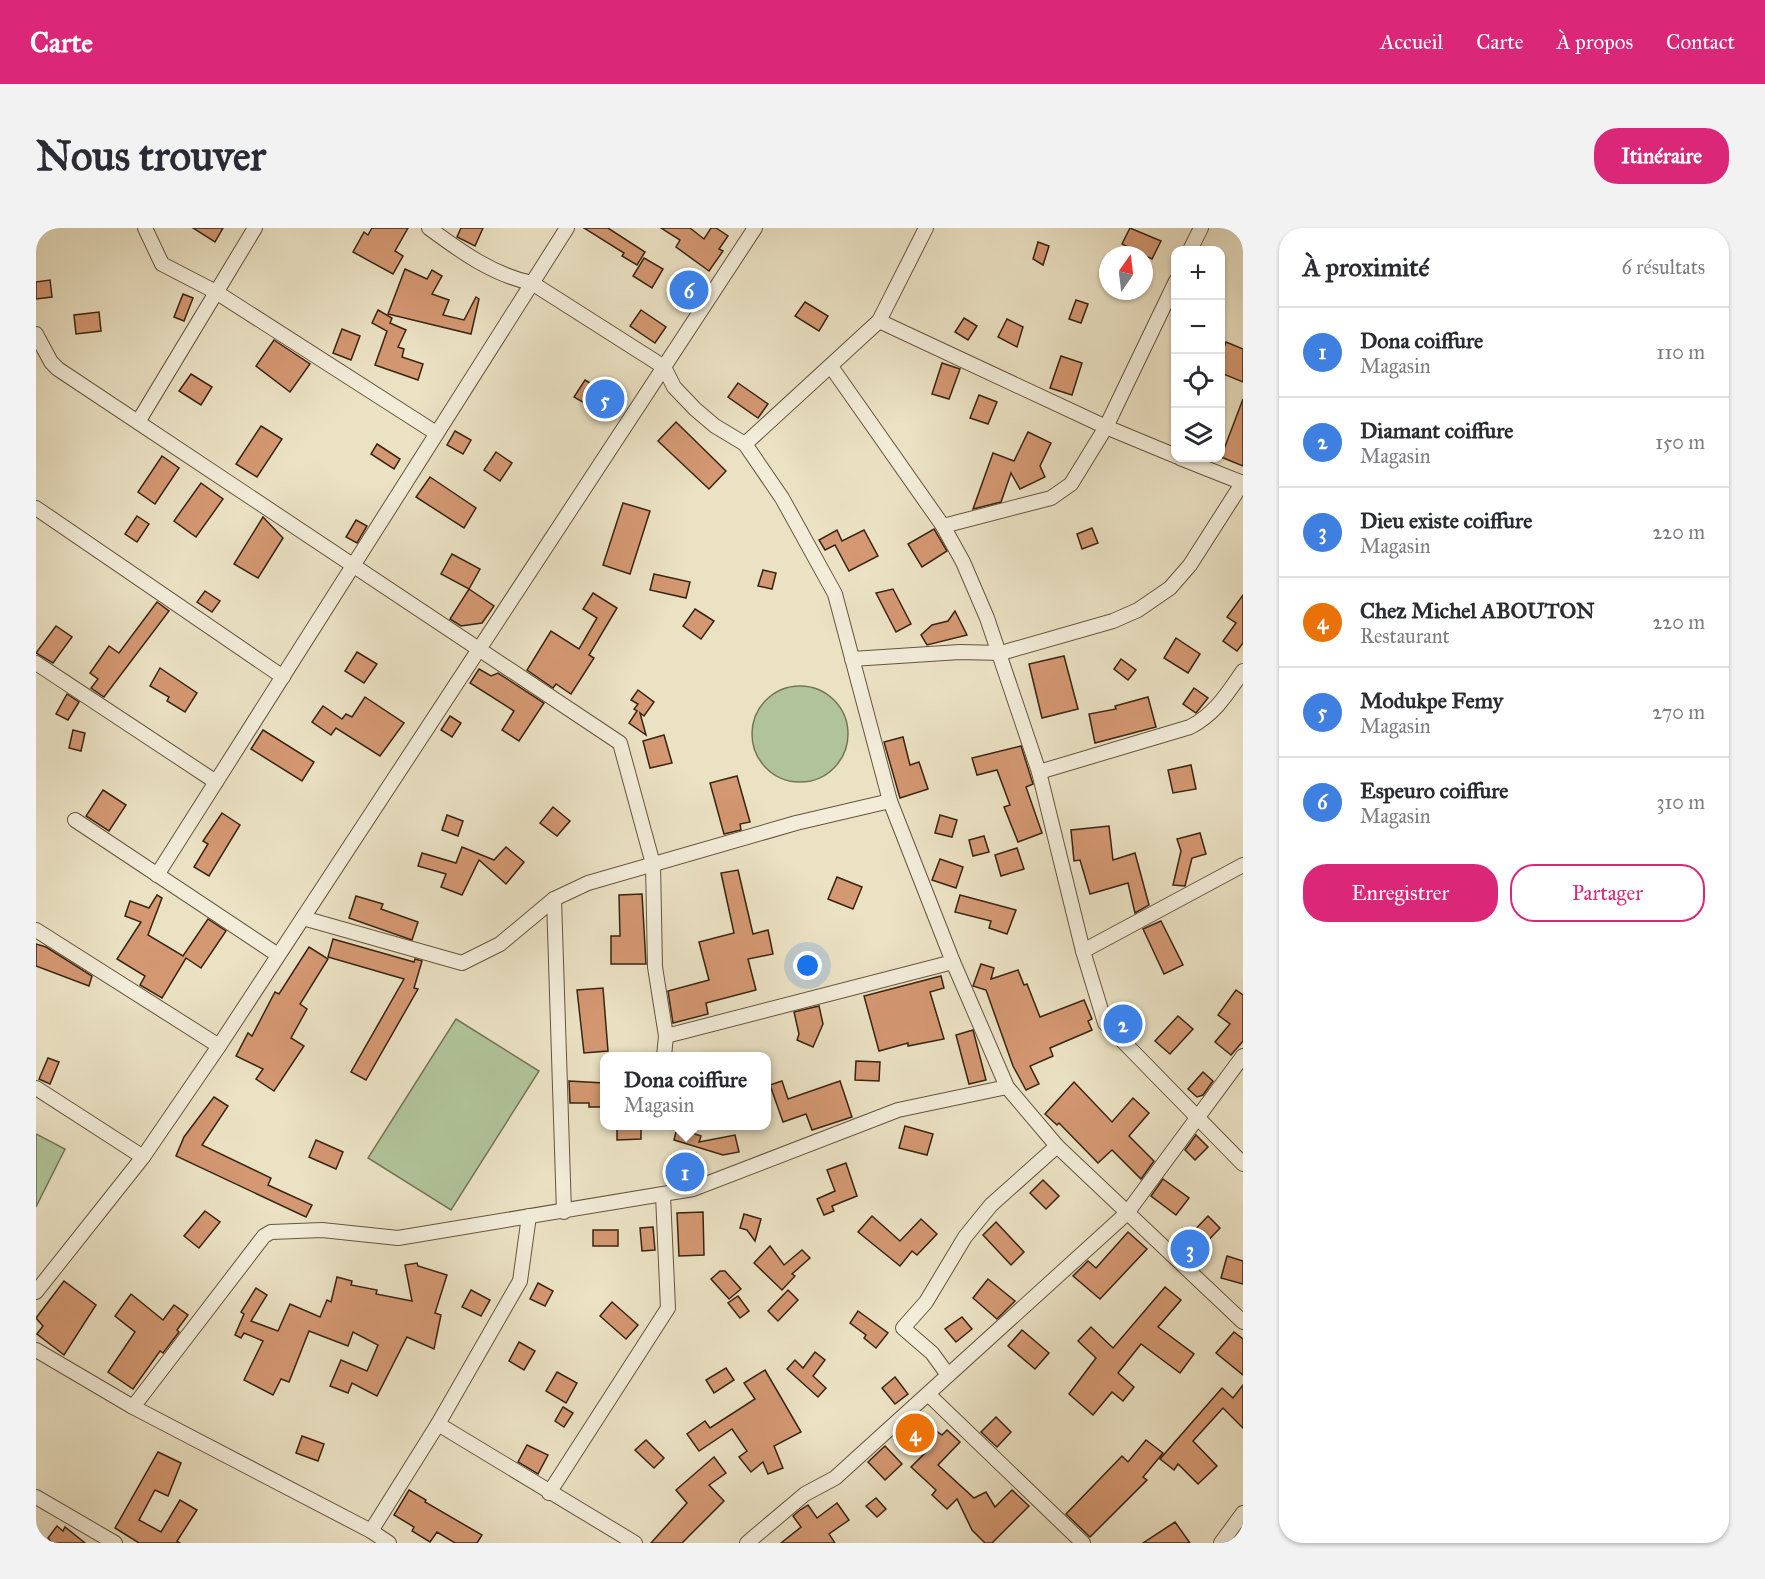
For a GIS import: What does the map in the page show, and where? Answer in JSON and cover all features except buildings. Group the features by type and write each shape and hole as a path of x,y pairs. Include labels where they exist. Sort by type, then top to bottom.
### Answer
{"street":[{"path":"145,228 162,264 216,292 436,433"},
{"path":"138,422 255,228"},
{"path":"429,228 491,269 531,284 664,367 674,387 695,409 716,426 745,444 782,498 835,594 890,801 953,963 1007,1087 1057,1146 1243,1322"},
{"path":"157,875 567,228"},
{"path":"36,1292 143,1157 219,1046 755,228"},
{"path":"745,444 832,368 879,321 926,228"},
{"path":"1192,246 1201,228"},
{"path":"943,526 1051,498 1071,484 1106,427 1171,291"},
{"path":"879,321 1106,427 1171,454"},
{"path":"36,334 51,362 58,369 620,743 653,864 654,967 666,1036 664,1052"},
{"path":"832,368 943,526 963,562 1001,653 1040,772 1083,951 1105,1023 1243,1164"},
{"path":"852,659 960,652 1001,653 1113,621 1155,599 1170,588 1190,565 1243,483 1190,462"},
{"path":"36,508 283,676"},
{"path":"36,663 216,782"},
{"path":"1040,772 1198,723 1216,709 1243,671"},
{"path":"303,918 462,963 500,944 554,899 588,883 748,839 796,823 890,801"},
{"path":"75,820 278,955"},
{"path":"1083,951 1243,866"},
{"path":"554,899 564,1212"},
{"path":"36,930 219,1046"},
{"path":"666,1036 953,963"},
{"path":"747,1543 805,1494 835,1478 1127,1213 1243,1056"},
{"path":"133,1407 226,1281 264,1236 271,1232 322,1230 398,1238 663,1195 693,1189 898,1110 1007,1087"},
{"path":"36,1088 143,1157"},
{"path":"948,1375 932,1353 903,1328 926,1302 965,1236 991,1205 1057,1146"},
{"path":"549,1493 668,1308 663,1195"},
{"path":"371,1531 438,1424 520,1281 529,1216"},
{"path":"36,1350 133,1407 371,1531 389,1543"},
{"path":"928,1394 1083,1543"},
{"path":"438,1424 635,1543"},
{"path":"39,1504 115,1543"},
{"path":"1221,1543 1243,1513"}],"green space":[{"path":"800,686 818,690 834,700 844,716 848,734 844,752 834,768 818,778 800,782 782,778 766,768 756,752 752,734 756,716 766,700 782,690"},
{"path":"456,1019 539,1071 451,1210 368,1158"},
{"path":"36,1134 65,1149 36,1207"}],"place":[{"name":"Espeuro coiffure","path":"689,290"},
{"name":"Modukpe Femy","path":"605,399"},
{"name":"Diamant coiffure","path":"1123,1024"},
{"name":"Dona coiffure","path":"685,1172"},
{"name":"Dieu existe coiffure","path":"1190,1249"},
{"name":"Chez Michel ABOUTON","path":"915,1433"}]}
